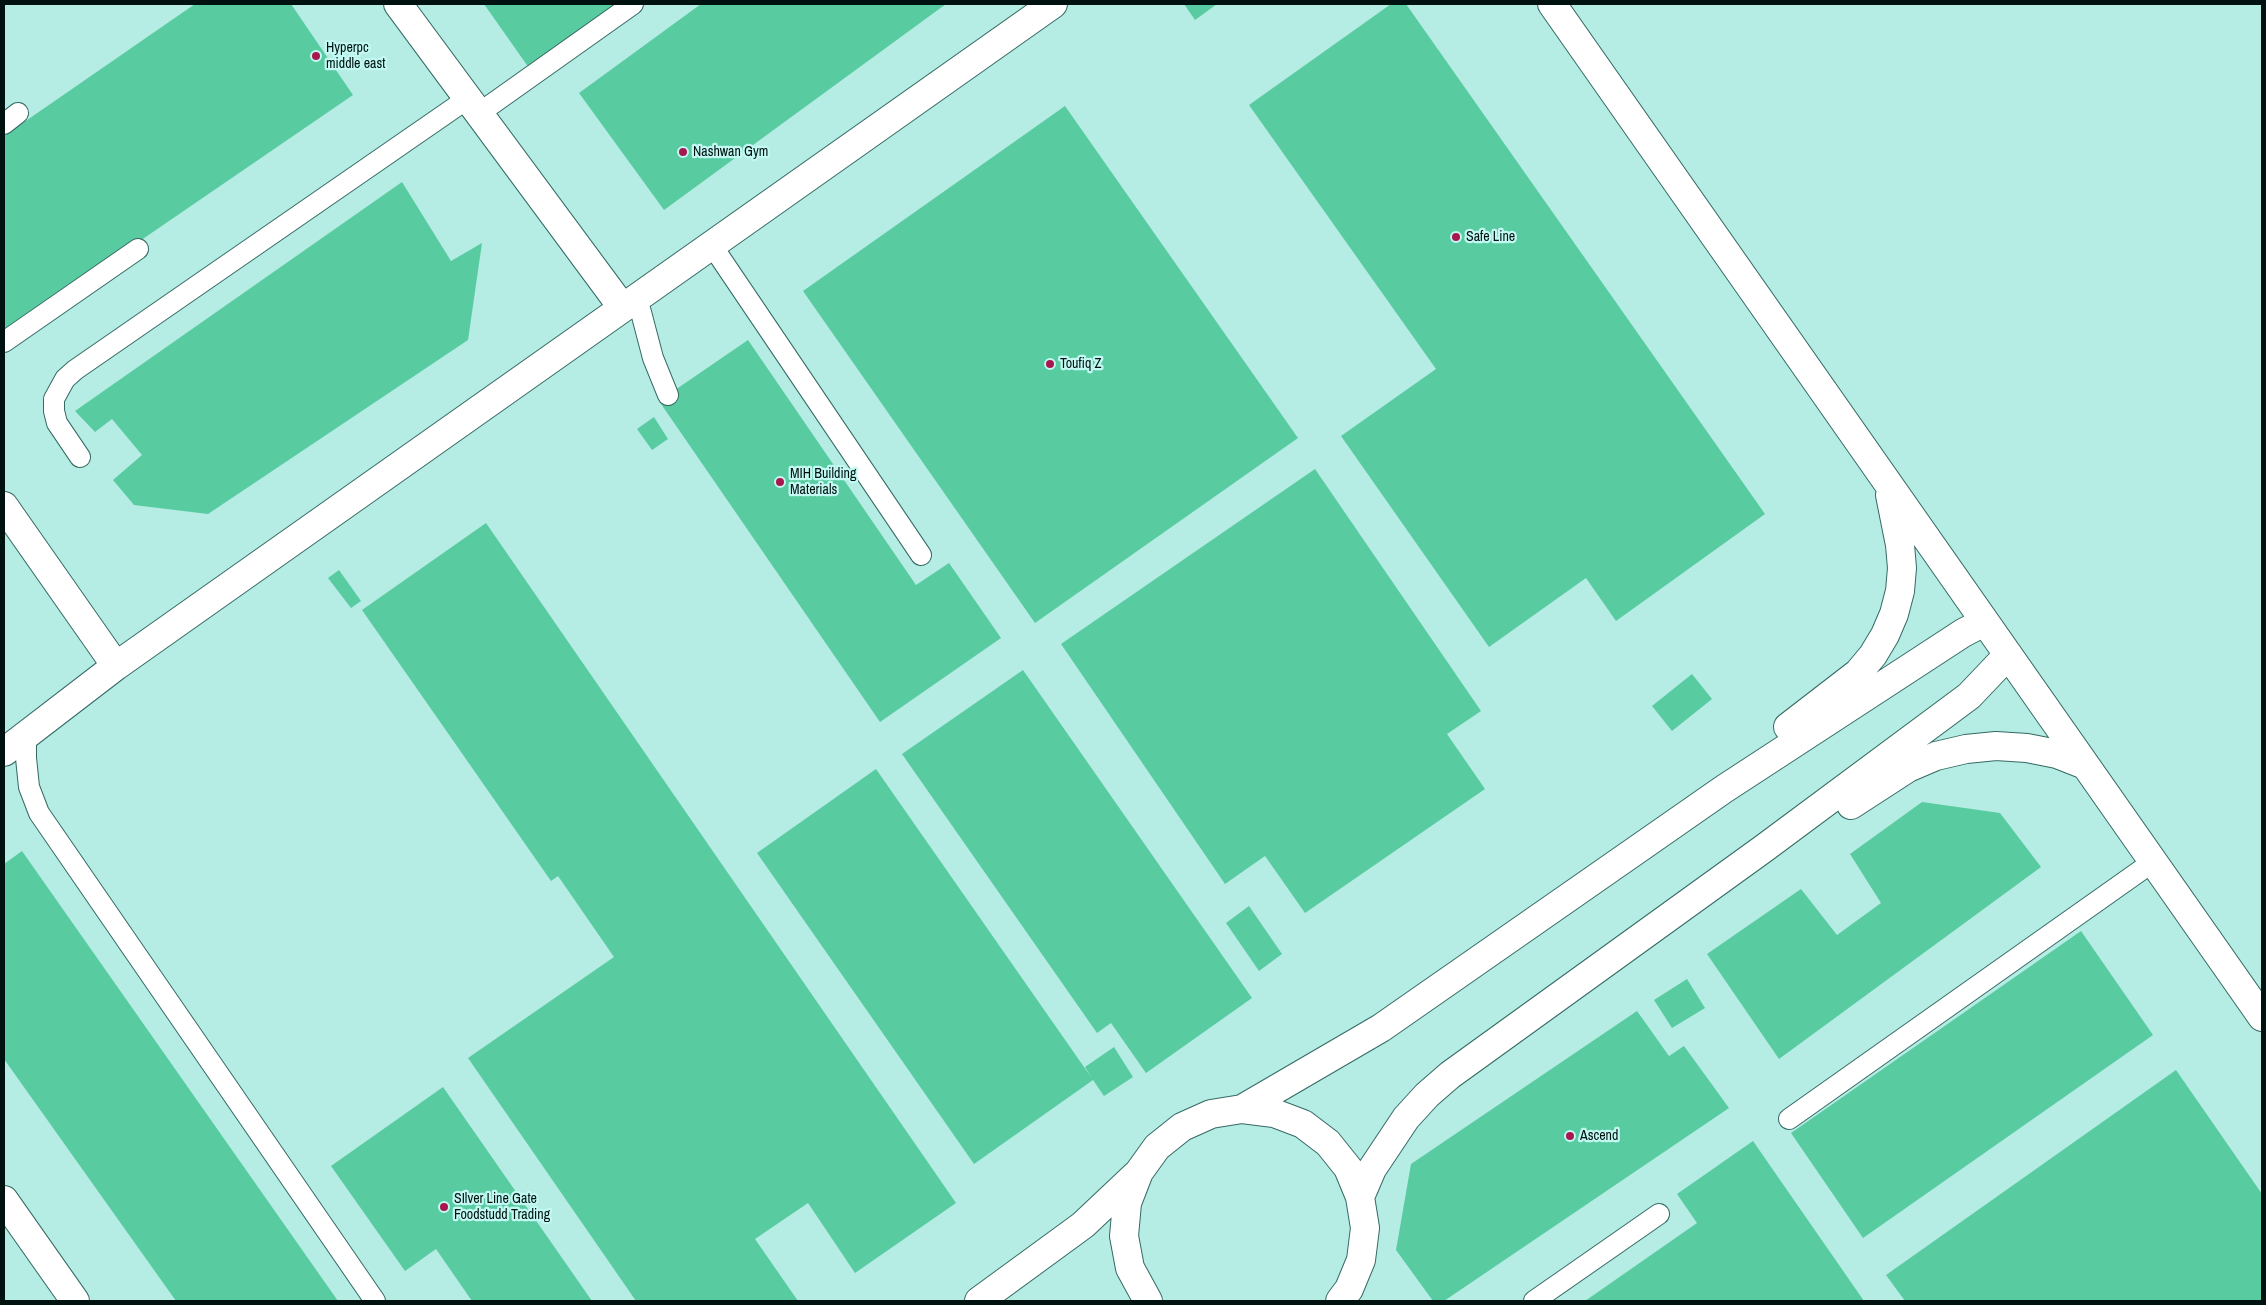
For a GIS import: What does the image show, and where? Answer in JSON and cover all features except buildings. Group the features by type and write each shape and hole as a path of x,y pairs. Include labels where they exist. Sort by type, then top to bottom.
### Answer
{"street":[{"path":"398,4 473,107 629,302"},
{"path":"4,752 116,666 1053,4"},
{"path":"1552,4 2262,1017"},
{"path":"1724,789 1763,747 1858,673 1873,655 1885,635 1894,614 1900,591 1902,568 1899,538 1888,484"},
{"path":"4,506 116,666"},
{"path":"1242,1109 1380,1028 1724,789 1962,633 1984,622"},
{"path":"1360,1197 1372,1169 1406,1118 1427,1095 1450,1075 1763,849 1969,696 2008,655"},
{"path":"1763,849 1824,820 1908,768 1944,754 1966,749 1996,746 2027,748 2057,754 2085,764"},
{"path":"979,1301 1083,1224 1139,1172 1157,1147 1182,1127 1211,1114 1242,1109 1274,1113 1303,1124 1328,1143 1348,1168 1360,1197 1365,1228 1361,1260 1347,1297"},
{"path":"1139,1172 1127,1203 1124,1236 1130,1268 1148,1301"},
{"path":"4,1200 75,1301"}],"lane":[{"path":"80,457 57,423 54,411 54,399 65,379 75,370 473,107 633,4"},
{"path":"711,244 920,555"},
{"path":"4,342 138,249"},
{"path":"629,302 668,395"},
{"path":"26,736 29,787 39,813 375,1301"},
{"path":"1789,1119 2154,862"},
{"path":"1534,1301 1659,1214"}],"place":[{"name":"Hyperpc middle east","path":"316,56"},
{"name":"Nashwan Gym","path":"683,152"},
{"name":"Safe Line","path":"1456,237"},
{"name":"Toufiq Z","path":"1050,364"},
{"name":"MIH Building Materials","path":"780,482"},
{"name":"Ascend","path":"1570,1136"},
{"name":"SIlver Line Gate Foodstudd Trading","path":"444,1207"}]}
